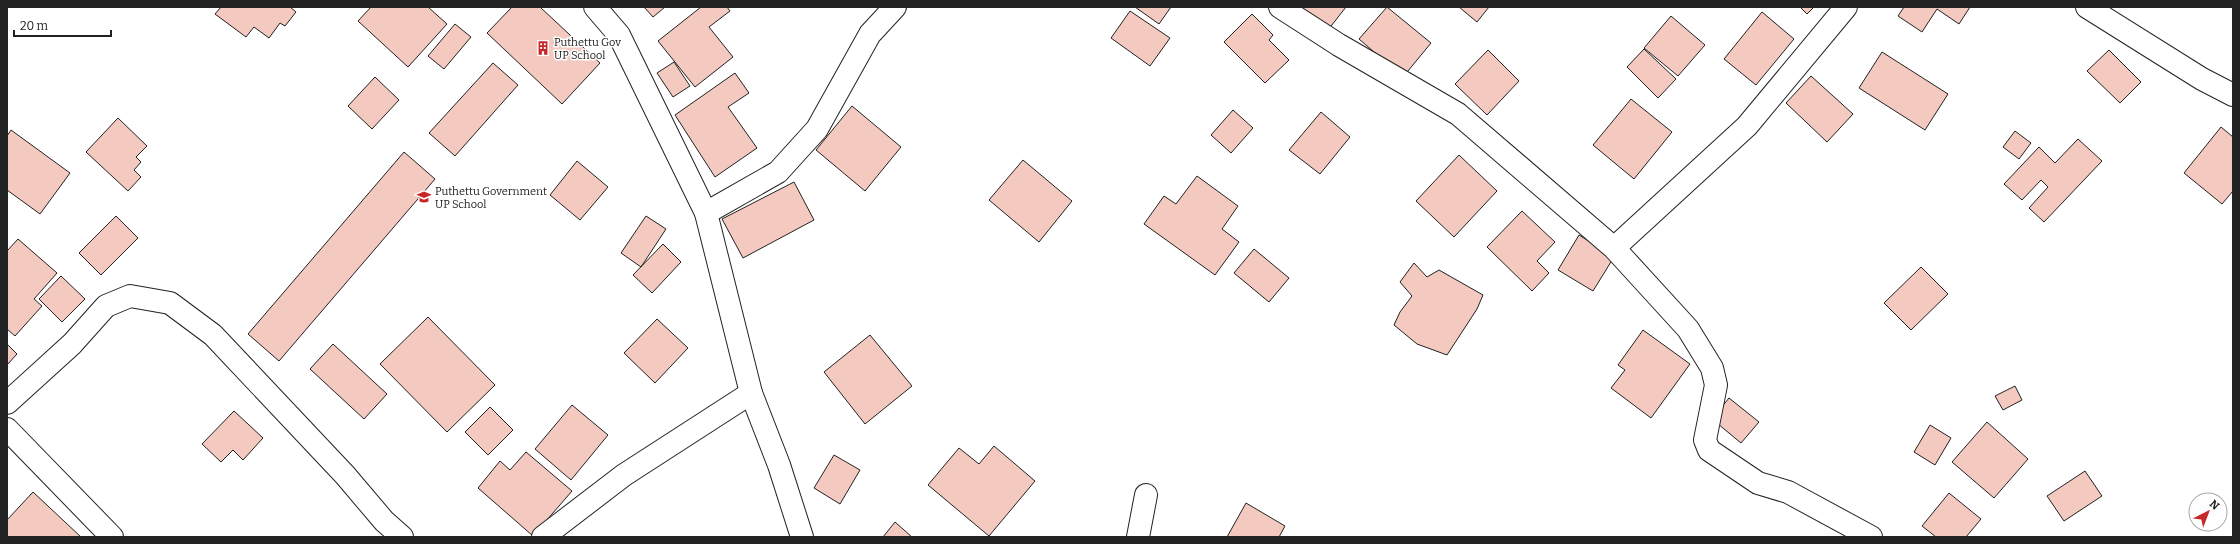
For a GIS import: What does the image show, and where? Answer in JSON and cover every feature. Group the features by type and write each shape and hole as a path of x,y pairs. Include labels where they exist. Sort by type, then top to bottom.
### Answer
{"street":[{"path":"595,7 619,35 706,213 751,393 779,465 802,537"},
{"path":"706,213 778,172 818,129 870,34 895,7"},
{"path":"1280,7 1339,46 1458,114 1614,248 1688,329 1712,368 1716,384 1705,440 1708,450 1758,483 1788,492 1871,537"},
{"path":"1614,248 1747,126 1846,7"},
{"path":"2087,7 2202,79 2233,95"},
{"path":"7,403 72,344 106,306 130,296 170,303 213,335 345,475 384,521 402,537"},
{"path":"543,537 624,475 751,393"},
{"path":"7,428 112,537"},
{"path":"1138,537 1146,495"}],"building":[{"path":"221,7 290,7 296,12 285,26 280,23 269,38 254,27 246,37 215,14"},
{"path":"371,7 428,7 447,24 408,67 358,21"},
{"name":"Puthettu Gov UP School","path":"512,7 540,7 600,63 562,104 487,33"},
{"path":"644,7 665,7 653,17"},
{"path":"701,7 727,7 730,11 709,27 733,57 695,87 658,41"},
{"path":"1135,7 1171,7 1159,24"},
{"path":"1299,7 1346,7 1328,30"},
{"path":"1387,7 1431,43 1403,77 1359,39"},
{"path":"1459,7 1489,7 1477,22"},
{"path":"1800,7 1814,7 1807,14"},
{"path":"1904,7 1970,7 1959,24 1937,9 1922,32 1898,16"},
{"path":"1130,11 1170,38 1150,66 1111,38"},
{"path":"1762,12 1794,39 1756,85 1724,59"},
{"path":"1252,14 1273,35 1269,40 1289,60 1265,83 1224,42"},
{"path":"1671,16 1705,45 1678,76 1644,48"},
{"path":"455,24 471,37 444,69 428,56"},
{"path":"1644,49 1676,79 1658,98 1627,67"},
{"path":"1488,50 1519,81 1487,115 1455,84"},
{"path":"2109,50 2141,82 2120,103 2087,71"},
{"path":"1882,52 1948,94 1925,130 1859,88"},
{"path":"674,62 690,86 673,97 657,73"},
{"path":"493,63 518,85 455,156 429,133"},
{"path":"735,73 749,93 728,107 757,148 715,177 675,115"},
{"path":"1811,76 1853,114 1827,142 1786,103"},
{"path":"375,77 399,100 372,129 348,106"},
{"path":"1631,99 1672,132 1634,179 1593,145"},
{"path":"852,106 901,147 865,191 816,150"},
{"path":"1233,110 1253,128 1231,153 1211,135"},
{"path":"1321,112 1350,137 1320,174 1289,150"},
{"path":"118,118 147,146 136,157 141,162 134,170 141,177 128,191 86,152"},
{"path":"2221,127 2233,137 2233,191 2222,204 2184,173"},
{"path":"11,130 70,173 40,214 7,190 7,136"},
{"path":"2015,131 2031,143 2019,159 2003,147"},
{"path":"2078,139 2102,161 2044,222 2029,208 2048,187 2041,180 2022,200 2004,184 2039,147 2055,163"},
{"path":"404,152 435,179 279,361 248,334"},
{"path":"1459,155 1497,191 1454,237 1416,201"},
{"path":"1023,160 1072,201 1039,242 989,200"},
{"path":"577,161 608,187 580,220 550,195"},
{"path":"1197,176 1238,206 1222,229 1239,242 1215,275 1144,224 1164,196 1176,204"},
{"path":"794,182 814,220 743,258 722,219"},
{"path":"1522,211 1555,242 1537,261 1549,273 1532,291 1487,247"},
{"path":"116,216 138,238 101,275 79,253"},
{"path":"646,216 666,229 641,267 621,253"},
{"path":"1579,235 1614,257 1593,291 1558,270"},
{"path":"18,239 57,273 34,299 42,306 15,336 7,329 7,251"},
{"path":"663,244 681,262 652,293 633,275"},
{"path":"1254,249 1289,278 1269,302 1234,273"},
{"path":"1414,263 1427,277 1439,270 1483,295 1477,309 1447,355 1417,344 1394,325 1400,312 1412,296 1400,282"},
{"path":"1921,267 1948,294 1911,330 1884,303"},
{"path":"61,276 85,299 62,322 39,299"},
{"path":"428,317 495,385 447,432 380,364"},
{"path":"657,319 688,348 655,383 624,353"},
{"path":"1643,330 1690,364 1651,418 1611,388 1625,370 1618,365"},
{"path":"870,335 912,386 865,424 824,372"},
{"path":"7,344 17,354 7,365"},
{"path":"333,344 387,394 364,419 310,369"},
{"path":"2015,386 2022,400 2003,410 1995,396"},
{"path":"1729,398 1759,422 1741,443 1712,419"},
{"path":"572,405 608,435 571,480 535,449"},
{"path":"490,407 513,430 488,455 465,432"},
{"path":"234,411 263,438 243,460 233,450 221,462 202,444"},
{"path":"1987,422 2028,459 1994,498 1952,462"},
{"path":"1930,425 1951,438 1935,465 1914,452"},
{"path":"994,446 1035,481 989,536 928,485 959,448 979,464"},
{"path":"526,452 572,491 533,536 478,488 500,461 510,470"},
{"path":"834,455 860,470 840,504 814,488"},
{"path":"2085,471 2102,496 2064,521 2047,496"},
{"path":"33,492 81,537 7,537 7,520"},
{"path":"1949,493 1981,519 1966,537 1936,537 1922,526"},
{"path":"1246,503 1285,526 1279,537 1227,537"},
{"path":"895,522 912,537 883,537"}],"place":[{"name":"Puthettu Gov UP School","path":"543,48"},
{"name":"Puthettu Government UP School","path":"424,197"}]}
